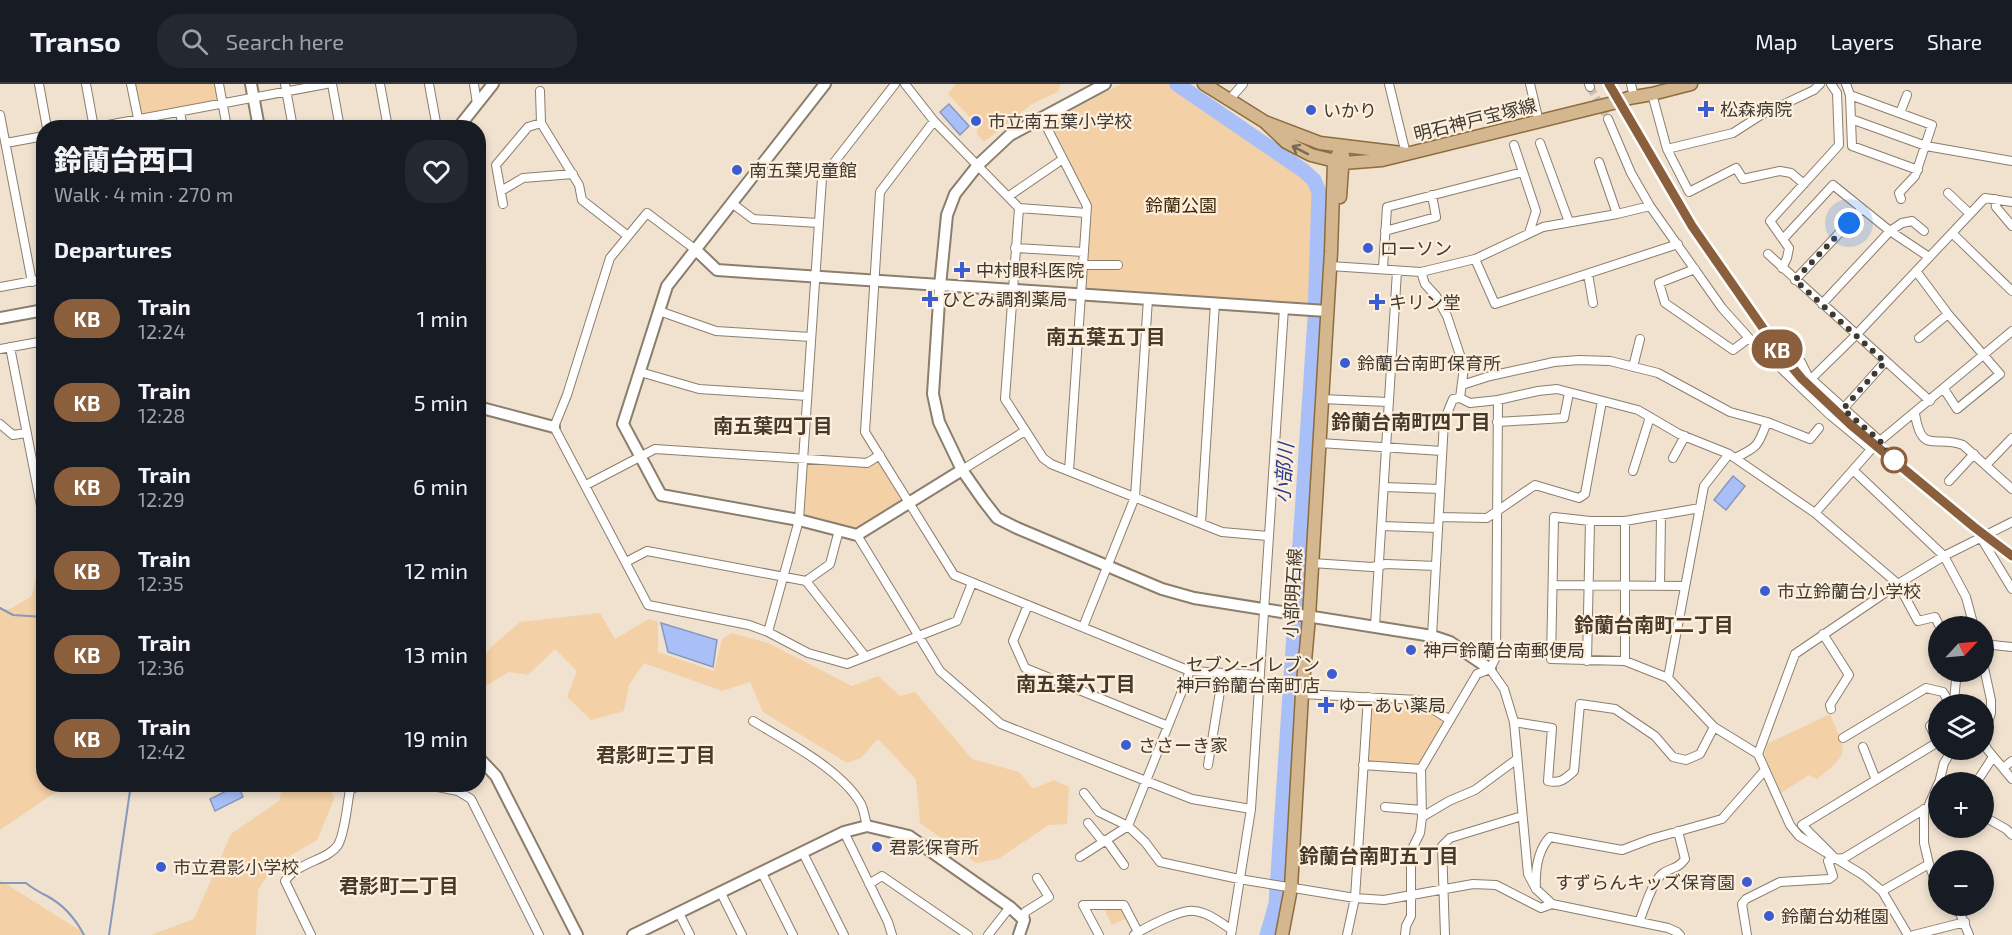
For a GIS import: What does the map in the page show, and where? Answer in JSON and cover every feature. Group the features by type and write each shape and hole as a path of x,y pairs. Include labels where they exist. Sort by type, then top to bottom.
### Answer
{"main road":[{"name":"明石神戸宝塚線","path":"1204,84 1264,122 1286,142 1311,155 1339,162 1382,160 1691,84"},
{"name":"明石神戸宝塚線","path":"1264,122 1320,143 1406,154"},
{"name":"小部明石線","path":"1282,935 1302,694 1304,616 1312,563 1320,443 1325,310 1342,147"}],"street":[{"path":"39,84 46,120"},
{"path":"86,84 92,120"},
{"path":"131,84 138,120"},
{"path":"219,84 225,120"},
{"path":"251,84 257,120"},
{"path":"153,120 180,112 253,98 285,88 327,84"},
{"path":"332,84 339,120"},
{"path":"380,84 387,120"},
{"path":"429,84 436,120"},
{"path":"474,84 477,104"},
{"path":"464,120 493,84"},
{"path":"768,632 799,520 822,178 895,84"},
{"path":"905,84 934,121 1019,208 1005,399 1043,458 1051,464 1222,532 1268,536"},
{"path":"1105,84 1010,135 978,165 955,194 947,215 933,394 939,422 962,470 997,518 1162,589 1265,611 1376,626 1432,636 1450,642 1490,669 1504,689 1514,722 1528,874 1536,889 1552,904 1668,928 1677,934"},
{"path":"1229,100 1243,84"},
{"path":"1389,84 1406,154"},
{"path":"1530,84 1539,122"},
{"path":"1631,84 1632,97"},
{"path":"1666,149 1733,133 1761,115 1814,90 1820,84"},
{"path":"1782,268 1789,248 1770,220 1839,145 1837,93 1831,84"},
{"path":"1846,84 1850,95 1852,146 1918,170"},
{"path":"821,86 733,204 667,286 623,424 661,495 799,520 857,535 940,671 1001,724 1192,799 1251,809"},
{"path":"285,88 291,120"},
{"path":"540,92 541,123 579,185 582,201 628,236"},
{"path":"1653,94 1666,149 1689,192 1736,168 1743,178 1780,171 1791,173 1804,184"},
{"path":"1850,95 1932,125 1918,170 1899,193 1901,199"},
{"path":"1900,114 1906,95"},
{"path":"180,112 182,120"},
{"path":"0,115 32,282"},
{"path":"1042,118 1087,206 1069,471"},
{"path":"1608,119 1631,173 1650,206 1722,308 1749,338 1830,415 1871,449"},
{"path":"1851,119 1926,146 2012,161"},
{"path":"934,121 880,192 865,432 954,575 1190,671 1260,675"},
{"path":"503,204 496,165 528,127 541,123"},
{"path":"6,144 36,138"},
{"path":"1540,143 1569,222"},
{"path":"1514,145 1536,211 1529,233"},
{"path":"1009,196 1063,159"},
{"path":"1599,162 1617,214"},
{"path":"1383,268 1387,207 1523,172"},
{"path":"501,190 523,178 573,174"},
{"path":"1784,238 1833,185 1890,231 1929,257"},
{"path":"1948,193 1969,213"},
{"path":"1385,231 1436,217 1432,195"},
{"path":"1811,379 1856,335 1984,198 2012,202"},
{"path":"1995,199 1996,207 2012,226"},
{"path":"733,204 753,219 818,223"},
{"path":"1330,266 1421,272 1475,259 1543,227 1650,206"},
{"path":"1019,208 1086,213"},
{"path":"1795,280 1862,209"},
{"path":"554,427 567,395 610,258 647,213 696,250 717,270 1325,310"},
{"path":"1822,304 1890,231 1912,220 1924,231"},
{"path":"1952,233 2012,291"},
{"path":"1475,259 1495,304 1678,244"},
{"path":"1015,248 1084,252"},
{"path":"1768,254 1930,401"},
{"path":"1083,265 1118,265"},
{"path":"1695,269 1659,283 1665,303 1733,350 1749,338"},
{"path":"1376,626 1397,271"},
{"path":"1916,271 1948,314 2000,374 1957,409 1944,389"},
{"path":"1421,272 1425,284 1436,296 1447,316 1464,367 1460,398"},
{"path":"1588,274 1593,303"},
{"path":"0,287 36,281"},
{"path":"1083,627 1135,497 1148,299"},
{"path":"1202,523 1215,303"},
{"path":"1099,935 1083,905 1124,904 1136,934 1181,913 1193,910 1205,913 1231,932 1251,809 1284,308"},
{"path":"0,318 36,311"},
{"path":"659,311 716,331 811,337"},
{"path":"1919,338 1948,314"},
{"path":"1815,513 1871,449 2012,331"},
{"path":"1781,338 1801,362 1811,379 1880,441"},
{"path":"1633,367 1640,339"},
{"path":"0,349 36,342"},
{"path":"10,347 36,482"},
{"path":"1462,385 1554,362 1610,361 1658,373 1730,412 1767,422 1810,439 1819,428"},
{"path":"1843,409 1885,362"},
{"path":"640,372 699,389 807,396"},
{"path":"1432,636 1444,421 1454,399 1460,398 1470,403 1557,389 1638,411 1685,436 1732,456 1815,513 1898,585 1918,621 1928,619"},
{"path":"1497,422 1564,418 1569,393"},
{"path":"1322,399 1388,402"},
{"path":"1405,935 1411,916 1409,896 1411,851 1420,833 1422,813 1421,769 1477,674 1490,669 1496,657 1498,400"},
{"path":"1439,517 1487,518 1535,485 1579,498 1586,494 1602,401"},
{"path":"486,409 554,427 648,604 749,625 768,632 808,653 847,664 957,621 972,583"},
{"path":"1915,414 1922,438 1929,442 1954,442 1963,445 2012,489"},
{"path":"1633,471 1650,417"},
{"path":"1668,678 1704,486 1732,456 1754,449 1759,443 1767,422"},
{"path":"0,424 14,435 26,433"},
{"path":"857,535 1025,431"},
{"path":"1673,458 1685,436"},
{"path":"1986,465 2012,438"},
{"path":"1320,443 1442,451"},
{"path":"586,485 655,450 867,463 880,455"},
{"path":"1949,481 1974,454"},
{"path":"1853,470 1944,556 1966,597 1971,616"},
{"path":"1384,487 1440,489"},
{"path":"1700,507 1625,521 1590,521 1554,517 1551,659 1624,661 1668,678 1714,727 1758,754 1790,825 1799,836 1863,875 1882,891 1908,935"},
{"path":"1660,586 1661,514"},
{"path":"1587,661 1590,521"},
{"path":"1624,661 1625,521"},
{"path":"1758,754 1795,654 1944,556 2012,522"},
{"path":"1382,526 1438,528"},
{"path":"806,581 830,564 839,530"},
{"path":"1981,538 2012,589"},
{"path":"626,562 647,551 806,581 865,656"},
{"path":"1312,563 1436,566"},
{"path":"1553,585 1685,586"},
{"path":"1028,605 1013,641 1025,668 1168,726"},
{"path":"1823,634 1849,675 1830,705 1831,709"},
{"path":"1994,645 2012,647"},
{"path":"1080,857 1128,826 1190,671"},
{"path":"1208,765 1223,673"},
{"path":"1843,738 1926,688 1944,694"},
{"path":"1302,694 1418,700 1450,720"},
{"path":"1347,935 1355,898 1368,697"},
{"path":"1514,722 1552,728 1548,781 1554,782 1562,781 1574,771 1580,704 1614,709 1654,736 1673,757 1679,759 1686,760 1700,754 1714,727"},
{"path":"753,721 844,781 861,805 867,826"},
{"path":"1863,747 1876,780"},
{"path":"1834,859 1830,851 1802,825 1928,748"},
{"path":"1994,758 2012,779"},
{"path":"1385,807 1422,813 1475,790 1517,759"},
{"path":"2002,768 2012,761"},
{"path":"486,765 496,776 578,935"},
{"path":"1363,765 1421,769"},
{"path":"1536,889 1535,871 1544,844 1550,837 1622,850 1651,839 1722,819 1765,770"},
{"path":"311,935 285,881 292,871 334,850 340,842 350,792"},
{"path":"461,792 471,800 538,935"},
{"path":"1084,793 1099,812 1128,826 1160,861 1239,879 1355,898 1384,900 1473,884 1496,885 1541,908 1552,904"},
{"path":"1748,935 1742,904 1746,899 1780,882 1829,879 1833,876 1828,861 1844,858 1928,807"},
{"path":"1924,809 1924,843 1928,860"},
{"path":"1445,935 1442,846 1450,838 1522,816"},
{"path":"1088,823 1124,865"},
{"path":"1994,823 2012,836"},
{"path":"637,934 844,832 867,826 909,836 1010,907 1024,920"},
{"path":"1639,922 1657,880 1662,874 1680,866 1685,859 1678,831"},
{"path":"844,832 888,922 888,934"},
{"path":"803,853 844,935"},
{"path":"1882,891 1928,865"},
{"path":"762,873 793,935"},
{"path":"869,884 882,876 968,935"},
{"path":"1019,935 1025,912 1049,897 1037,878"},
{"path":"721,893 742,935"},
{"path":"988,935 1010,907"},
{"path":"679,913 690,935"},
{"path":"1962,916 1969,935"},
{"path":"1914,935 1965,922"}],"green space":[{"path":"134,84 216,84 219,98 216,102 143,115 139,112"},
{"path":"956,84 1060,84 1059,91 1032,104 984,142 977,134 978,126 948,94"},
{"name":"鈴蘭公園","path":"1121,84 1170,84 1311,182 1315,194 1311,304 1086,290 1090,203 1050,122"},
{"path":"874,463 882,464 901,496 900,502 855,529 807,517 804,512 807,467 812,464 867,467"},
{"path":"36,576 36,792 56,792 0,830 0,609 10,609 32,596"},
{"path":"600,613 615,639 649,619 658,622 658,652 714,671 722,639 732,633 768,643 852,686 878,676 900,696 915,692 972,759 1019,772 1033,789 1054,780 1069,787 1067,824 1049,825 998,859 976,863 920,823 916,779 878,739 861,758 847,763 763,712 750,682 722,691 644,663 629,685 624,711 591,720 567,697 577,671 555,649 528,675 509,672 486,686 486,654 520,622"},
{"path":"1376,700 1423,706 1438,715 1443,723 1421,763 1416,766 1373,764 1368,757 1372,703"},
{"path":"1830,714 1842,744 1841,756 1817,779 1809,775 1781,793 1764,755 1767,744"},
{"path":"281,792 332,792 334,799 317,840 274,865 258,890 256,935 151,935 194,919 231,834 279,801"},
{"path":"0,880 87,935 0,935"},
{"path":"1118,907 1122,909 1127,918 1112,925 1104,909"}],"water":[{"path":"949,104 969,126 960,135 940,112"},
{"path":"1733,476 1745,486 1726,510 1714,500"},
{"path":"661,623 717,640 713,667 668,652"},
{"path":"224,792 241,792 243,797 215,811 210,799"}],"waterway":[{"name":"小部川","path":"1177,84 1304,171 1314,180 1319,192 1315,318 1276,904 1267,935"},
{"path":"0,608 13,615 36,616"},
{"path":"109,935 130,792"},
{"path":"0,883 26,883 68,912 84,935"}],"tunnel":[{"path":"1590,87 1608,119"}],"railway":[{"path":"1609,84 1692,226 1781,354 1802,379 1850,425 1974,527"}],"train":[{"name":"KB","path":"1609,84 1692,226 1781,354 1802,379 1851,425 2012,556"}],"place":[{"name":"松森病院","path":"1706,109"},
{"name":"いかり","path":"1311,110"},
{"name":"市立南五葉小学校","path":"976,121"},
{"name":"南五葉児童館","path":"737,170"},
{"name":"ローソン","path":"1368,248"},
{"name":"中村眼科医院","path":"962,270"},
{"name":"ひとみ調剤薬局","path":"930,299"},
{"name":"キリン堂","path":"1377,302"},
{"name":"鈴蘭台南町保育所","path":"1345,363"},
{"name":"市立鈴蘭台小学校","path":"1765,591"},
{"name":"神戸鈴蘭台南郵便局","path":"1411,650"},
{"name":"セブン-イレブン 神戸鈴蘭台南町店","path":"1332,674"},
{"name":"ゆーあい薬局","path":"1326,705"},
{"name":"ささーき家","path":"1126,745"},
{"name":"君影保育所","path":"877,847"},
{"name":"市立君影小学校","path":"161,867"},
{"name":"すずらんキッズ保育園","path":"1747,882"},
{"name":"鈴蘭台幼稚園","path":"1769,916"}],"district":[{"name":"南五葉五丁目","path":"1106,336"},
{"name":"鈴蘭台南町四丁目","path":"1411,421"},
{"name":"南五葉四丁目","path":"773,425"},
{"name":"鈴蘭台南町二丁目","path":"1654,624"},
{"name":"南五葉六丁目","path":"1076,683"},
{"name":"君影町三丁目","path":"656,754"},
{"name":"鈴蘭台南町五丁目","path":"1379,855"},
{"name":"君影町二丁目","path":"399,885"}],"route":[{"path":"1849,223 1795,280 1885,362 1843,409 1880,441 1894,460"}]}
